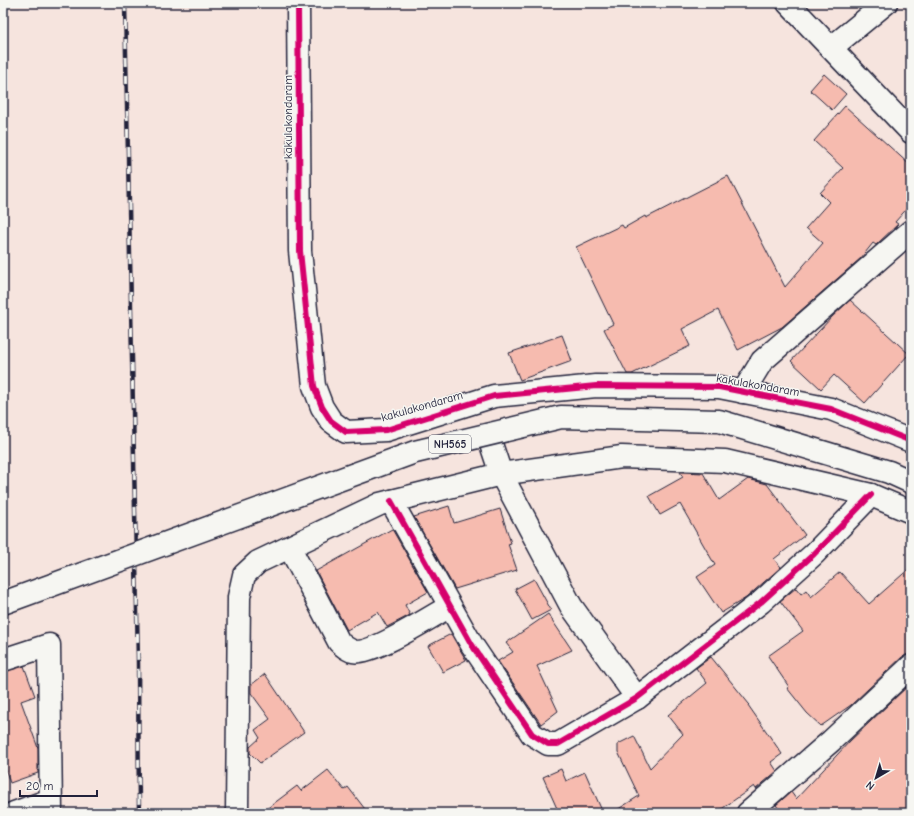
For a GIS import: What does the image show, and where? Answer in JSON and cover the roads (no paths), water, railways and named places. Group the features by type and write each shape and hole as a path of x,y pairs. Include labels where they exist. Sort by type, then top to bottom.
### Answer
{"main road":[{"name":"kakulakondaram","path":"298,3 300,251 314,386 322,407 331,421 346,432 386,430 494,396 596,386 719,387 831,409 908,437"},
{"path":"788,3 911,132"},
{"path":"831,48 886,3"},
{"path":"743,392 762,362 911,231"},
{"name":"NH565","path":"3,603 415,452 488,436 561,417 719,421 890,472 911,482"},
{"path":"488,436 501,474 571,606 637,698"},
{"path":"238,813 239,603 244,575 258,562 380,504 501,474 622,457 725,462 871,495 911,512"},
{"path":"391,501 472,646 532,734 548,744 558,744 637,698 761,602 814,554 871,495"},
{"path":"290,548 339,642 352,651 362,651 377,647 450,606"},
{"path":"3,660 49,646 50,807 14,813"},
{"path":"748,813 831,741 911,666"}],"railway":[{"path":"125,3 138,662 139,813"}]}
